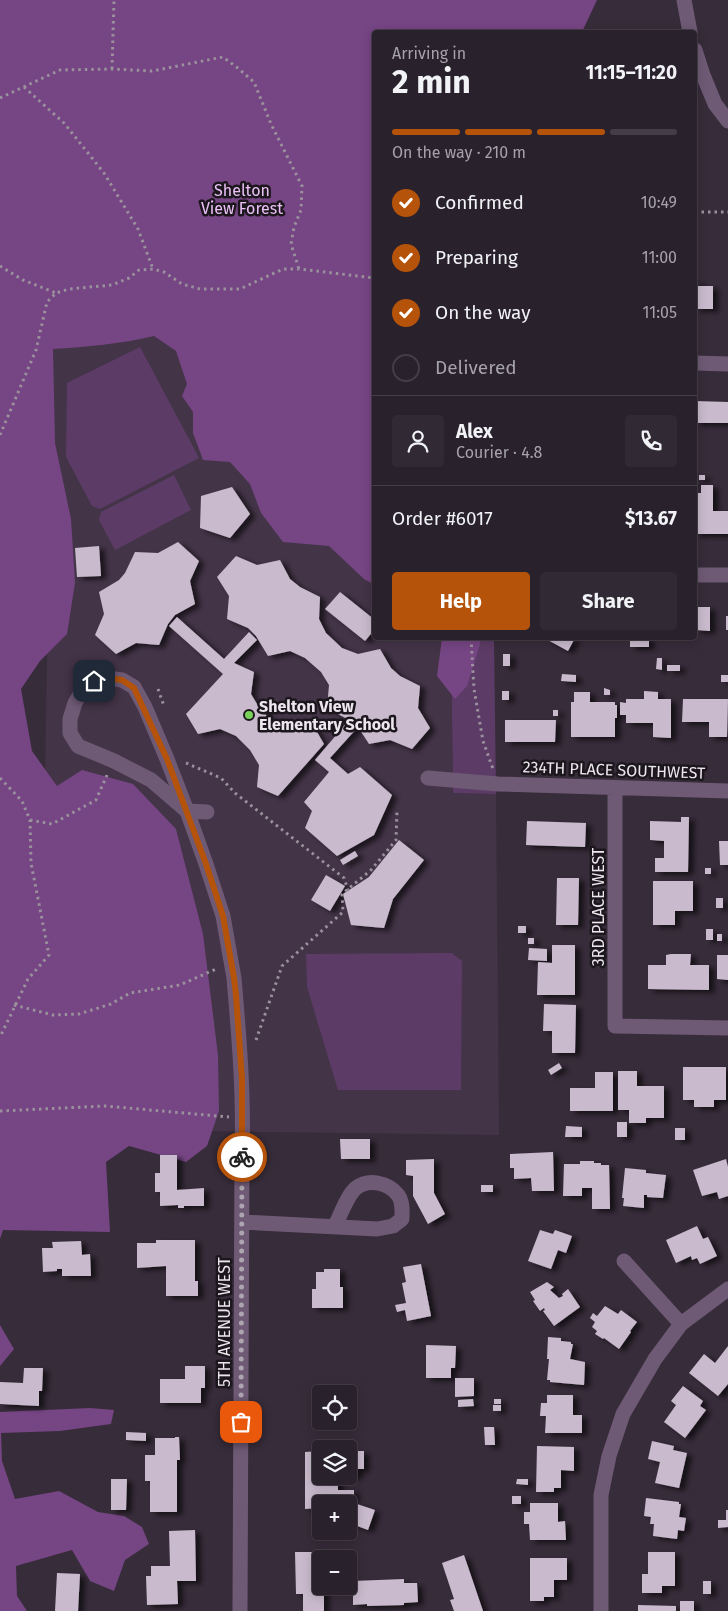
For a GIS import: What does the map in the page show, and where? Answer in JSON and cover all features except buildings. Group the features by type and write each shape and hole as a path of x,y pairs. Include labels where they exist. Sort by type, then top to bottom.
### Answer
{"street":[{"path":"684,0 690,30"},
{"path":"697,56 715,104 728,121"},
{"path":"697,363 728,364"},
{"path":"697,575 728,575"},
{"name":"5TH AVENUE WEST","path":"187,811 151,780 114,761 78,746 70,733 70,718 82,691 94,681 108,678 122,680 134,688 167,759 187,811 206,864 223,916 232,962 242,1070 243,1118 240,1611"},
{"name":"234TH PLACE SOUTHWEST","path":"428,778 498,784 728,791"},
{"name":"3RD PLACE WEST","path":"615,789 615,1026 728,1028"},
{"path":"187,811 207,812"},
{"path":"242,1222 335,1226"},
{"path":"624,1261 681,1324"},
{"path":"601,1611 601,1495 608,1456 623,1414 655,1359 681,1324 728,1289"}],"path":[{"path":"112,69 114,0"},
{"path":"0,98 60,70 152,70 223,57 254,82 271,124 302,186 301,210 294,227 292,244 299,269"},
{"path":"24,87 64,123 104,173 138,229 153,269"},
{"path":"697,212 728,212"},
{"path":"0,266 23,280 56,293"},
{"path":"0,435 36,350 47,302 56,293 69,289 112,285 129,278 139,270 153,269 164,272 182,284 200,289 240,289 283,269 299,269 372,278"},
{"path":"471,640 474,690 482,741 498,784"},
{"path":"158,690 164,708"},
{"path":"30,820 52,824 96,800 114,761"},
{"path":"185,762 221,778 235,793 344,878 348,890"},
{"path":"0,778 22,801 30,820 31,863 49,955 28,979 0,1037"},
{"path":"256,1041 282,966 343,912 342,894 371,870 396,840 397,811"},
{"path":"14,1005 54,1015 79,1014 111,1004 130,993 180,985 232,962"},
{"path":"0,1111 105,1106 243,1118"}],"shaded area":[{"name":"Shelton View Elementary School","path":"53,310 372,319 372,640 451,640 453,793 496,794 499,1135 39,1129"},
{"path":"140,347 199,458 100,509 92,506 66,457 67,383"},
{"path":"174,475 191,510 115,550 99,520 101,512"},
{"path":"451,640 494,640 496,794 453,793"},
{"path":"452,953 462,961 461,1090 338,1090 307,987 306,954"}],"green space":[{"name":"Shelton View Forest","path":"0,0 597,0 583,30 372,30 372,583 364,579 329,546 283,542 261,513 250,484 230,462 203,460 193,433 193,412 182,396 187,384 176,351 154,336 104,345 53,349 55,443 71,519 75,583 67,634 40,661 21,689 32,751 57,786 82,770 133,784 176,829 203,934 218,1055 219,1111 207,1146 186,1162 129,1146 106,1162 110,1232 3,1230 0,1239"},
{"path":"442,640 480,640 467,686 455,699 437,676"},
{"path":"0,1325 14,1349 0,1366"},
{"path":"90,1408 114,1410 111,1424 60,1431 1,1433 2,1461 15,1499 59,1491 98,1512 124,1516 142,1527 149,1544 125,1560 114,1591 90,1581 72,1550 16,1566 17,1596 27,1611 0,1611 0,1412"}],"way so far":[{"path":"241,1422 242,1157"}],"place":[{"name":"Shelton View Elementary School","path":"249,715"}],"route":[{"path":"94,681 108,678 122,680 134,688 167,759 223,916 236,995 242,1079 242,1157"}]}
